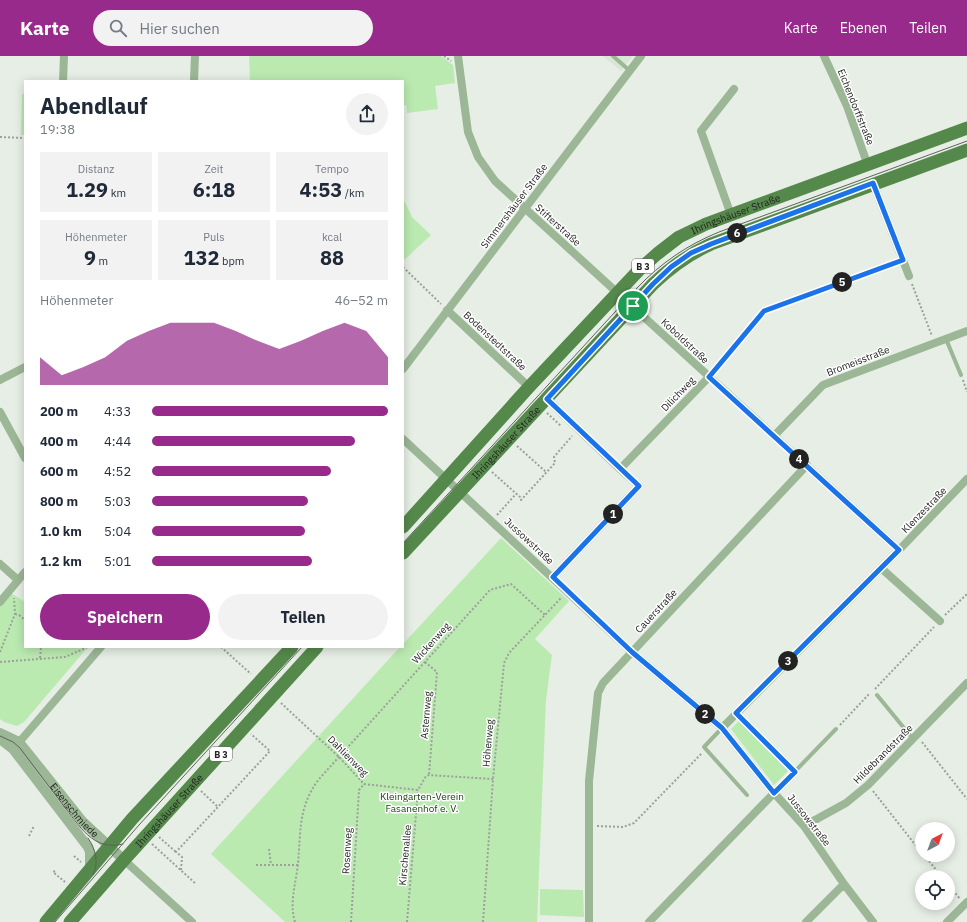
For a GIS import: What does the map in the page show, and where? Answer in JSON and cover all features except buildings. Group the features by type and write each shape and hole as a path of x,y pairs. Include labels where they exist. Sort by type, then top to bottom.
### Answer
{"main road":[{"name":"Ihringshäuser Straße","path":"404,526 529,387 618,292 657,254 679,237 732,215 868,166 967,128"},
{"name":"Ihringshäuser Straße","path":"404,553 653,284 671,267 691,253 752,228 967,150"},
{"name":"Ihringshäuser Straße","path":"46,922 132,819 291,648"},
{"name":"Ihringshäuser Straße","path":"70,922 124,860 194,785 244,727 316,648"}],"street":[{"path":"63,80 64,56"},
{"path":"194,80 195,56"},
{"name":"Stifterstraße","path":"458,56 468,132 478,157 495,181 618,292"},
{"name":"Simmershäuser Straße","path":"404,368 642,56"},
{"name":"Eichendorffstraße","path":"824,56 846,106 868,166"},
{"path":"732,215 701,131 734,89"},
{"path":"873,183 909,276"},
{"name":"Koboldstraße","path":"618,292 899,550"},
{"name":"Bodenstedtstraße","path":"447,310 529,387"},
{"name":"Bromeisstraße","path":"774,436 823,385 967,331"},
{"path":"0,380 24,368"},
{"name":"Dilichweg","path":"620,469 709,377"},
{"path":"543,403 639,486 553,577"},
{"path":"0,412 24,456"},
{"name":"Jussowstraße","path":"404,439 632,652 722,728 774,793 804,826 844,884 873,922"},
{"name":"Cauerstraße","path":"589,922 589,781 598,692 603,683 807,465"},
{"name":"Klenzestraße","path":"722,728 899,550 967,479"},
{"path":"0,564 18,580"},
{"path":"881,568 940,621"},
{"path":"0,602 24,573"},
{"path":"16,746 100,648"},
{"name":"Hildebrandstraße","path":"804,826 846,803 868,785 967,683"},
{"name":"Eisenschmiede","path":"0,733 16,746 83,822 105,851"},
{"name":"Eisenschmiede","path":"0,739 16,746 88,847 90,852 90,870"},
{"path":"649,922 774,793"},
{"name":"Eisenschmiede","path":"88,847 105,851 124,860"},
{"path":"124,860 192,922"},
{"path":"806,922 844,884"},
{"path":"947,922 966,903"}],"lane":[{"path":"613,56 630,71"},
{"path":"946,339 961,376"},
{"path":"877,695 915,737"},
{"name":"Klenzestraße","path":"706,749 704,747 722,728"},
{"path":"774,793 836,729"},
{"path":"706,749 747,795"}],"path":[{"path":"444,56 450,61"},
{"path":"0,137 24,138"},
{"name":"Dilichweg","path":"709,377 764,311 903,260"},
{"path":"404,268 447,310"},
{"path":"909,276 934,343"},
{"path":"961,376 967,392"},
{"path":"543,403 561,426"},
{"path":"484,466 516,494 520,500 555,463 554,457 572,436 567,431"},
{"path":"510,439 546,472"},
{"path":"492,520 516,494"},
{"name":"Wickenweg","path":"295,922 292,905 298,865 301,817 306,801 319,778 490,590 511,584 545,615"},
{"path":"0,652 15,614 14,592 11,588"},
{"name":"Höhenweg","path":"483,922 493,779 504,663 510,653 568,591"},
{"path":"836,729 967,594"},
{"path":"15,614 24,619"},
{"path":"40,658 41,648"},
{"path":"0,662 65,657 86,648"},
{"path":"222,648 260,682"},
{"name":"Asternweg","path":"425,662 438,672 429,775"},
{"name":"Dahlienweg","path":"273,695 339,757 364,784 418,790"},
{"path":"736,713 795,772"},
{"path":"176,852 270,751 244,727"},
{"path":"915,737 967,799"},
{"path":"588,826 623,828 629,826 706,749"},
{"path":"418,790 426,776 429,775 493,779"},
{"name":"Rosenweg","path":"351,922 359,790 364,784"},
{"path":"194,785 218,807"},
{"path":"868,785 915,844"},
{"name":"Kirschenallee","path":"407,922 418,790"},
{"path":"30,836 34,826"},
{"path":"148,834 182,857 181,870"},
{"path":"148,834 196,884"},
{"path":"269,849 271,865"},
{"path":"930,862 936,870"},
{"path":"256,864 298,865"},
{"path":"55,871 53,872 73,890"},
{"path":"955,891 966,903"}],"shaded area":[{"path":"603,56 633,56 621,71"}],"green space":[{"path":"249,56 441,56 453,65 455,83 435,86 438,109 407,113 406,105 404,105 404,80 250,80"},
{"path":"22,94 24,94 24,135 21,135"},
{"path":"404,200 412,217 431,235 404,260"},
{"name":"Kleingarten-Verein Fasanenhof e. V.","path":"501,538 569,601 535,639 552,655 546,700 537,922 285,922 211,854 399,648 404,648 404,643"},
{"path":"11,593 24,601 24,648 87,648 24,722 17,726 4,722 0,719 0,606"},
{"path":"741,719 790,769 774,785 731,729"},
{"path":"540,889 583,890 584,917 540,915"}],"tram line":[{"path":"404,542 637,288 665,263 685,249 719,232 967,141"},
{"path":"55,922 139,825 301,648"},
{"path":"0,736 13,742 20,748 66,809"},
{"path":"63,805 81,828 95,840 103,844 123,844"},
{"path":"88,838 96,856 96,865 93,875"}],"route":[{"path":"873,183 903,260 764,311 709,377 899,550 736,713 795,772 774,793 722,728 632,652 553,577 639,486 547,399 633,306 671,267 691,253 752,228 873,183"}]}
